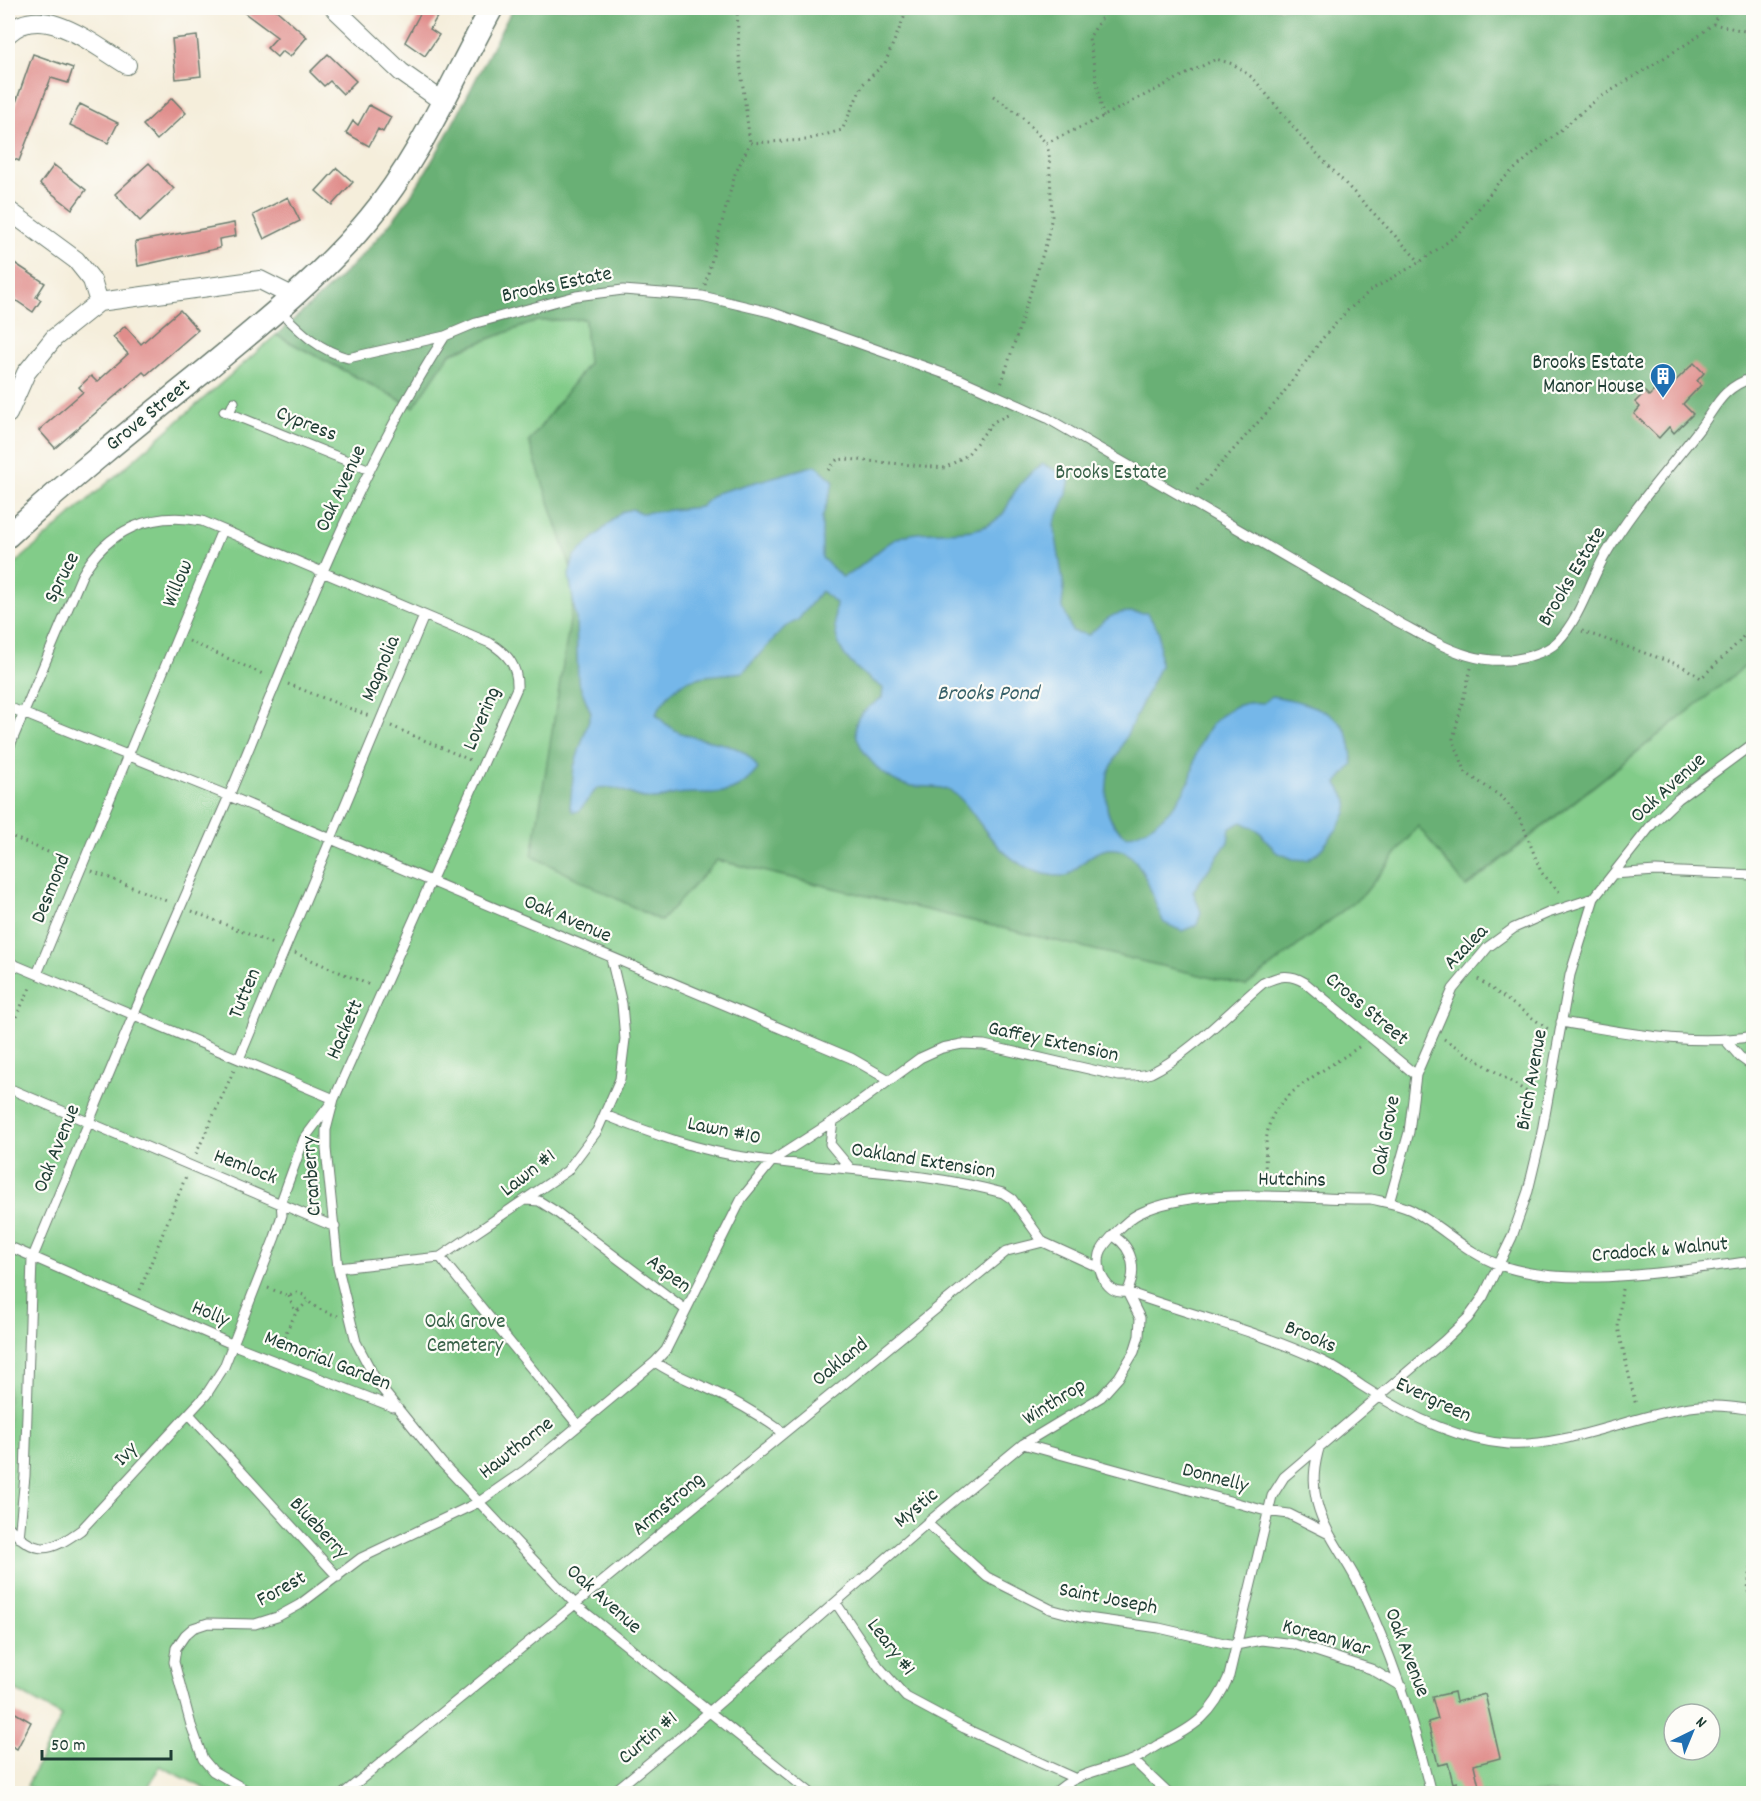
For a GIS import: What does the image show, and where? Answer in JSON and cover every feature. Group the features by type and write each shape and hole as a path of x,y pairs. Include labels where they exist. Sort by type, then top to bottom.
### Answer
{"street":[{"path":"334,8 401,72 442,100"},
{"name":"Grove Street","path":"8,536 54,494 285,303 348,244 371,218 417,147 492,8"},
{"path":"8,34 16,25 45,20 61,25 127,66"},
{"path":"8,210 76,260 92,280 99,302"},
{"path":"8,414 26,373 54,338 99,302 260,280 285,303"}],"lane":[{"name":"Brooks Estate","path":"285,303 316,345 333,354 348,358 444,336 476,323 576,296 623,290 702,296 774,313 998,395 1025,408 1086,440 1186,501 1398,622 1443,646 1490,662 1515,660 1542,652 1557,642 1569,626 1604,557 1672,460 1698,431 1725,390 1754,377"},
{"name":"Oak Avenue","path":"19,1538 25,1476 32,1259 133,1016 369,470 413,385 444,336"},
{"name":"Cypress","path":"234,402 227,412 369,470"},
{"name":"Spruce","path":"8,750 82,574 92,557 106,542 128,528 155,519 181,517 202,521 222,530"},
{"path":"222,530 323,574"},
{"name":"Willow","path":"127,754 222,530"},
{"name":"Magnolia","path":"323,574 424,616 331,837"},
{"name":"Lovering","path":"424,616 502,650 512,662 517,675 517,688 433,881"},
{"name":"Oak Avenue","path":"8,707 331,837 611,958 851,1058 889,1080"},
{"name":"Oak Avenue","path":"1594,898 1653,823 1678,800 1754,742"},
{"name":"Desmond","path":"37,974 127,754"},
{"name":"Tutten","path":"239,1059 331,837"},
{"path":"1613,874 1656,871 1754,874"},
{"name":"Hackett","path":"334,1099 433,881"},
{"name":"Azalea","path":"1416,1075 1453,989 1488,947 1514,928 1594,898"},
{"name":"Birch Avenue","path":"1499,1264 1528,1191 1547,1105 1570,975 1594,898"},
{"name":"Lawn #1","path":"338,1268 440,1257 567,1171 605,1115 620,1079 625,1039 622,1004 611,958"},
{"path":"8,962 334,1099"},
{"name":"Gaffey Extension","path":"773,1160 833,1122 920,1058 942,1048 962,1044 984,1045 1119,1076 1150,1073 1179,1054 1263,982 1278,976 1293,976"},
{"name":"Cross Street","path":"1293,976 1304,982 1416,1075"},
{"path":"1561,1022 1657,1037 1726,1041 1754,1036"},
{"path":"1726,1041 1740,1057 1754,1067"},
{"name":"Oak Grove","path":"1389,1203 1409,1132 1416,1075"},
{"name":"Hemlock","path":"8,1088 191,1167 280,1202 304,1139 334,1099"},
{"name":"Cranberry","path":"334,1099 326,1130 326,1149 335,1227"},
{"name":"Lawn #10","path":"605,1115 688,1145 751,1158 773,1160"},
{"path":"833,1122 830,1144 850,1168"},
{"name":"Lawn #10","path":"686,1310 742,1198 773,1160"},
{"name":"Oakland Extension","path":"773,1160 931,1178 1003,1193 1012,1199 1043,1242"},
{"name":"Hutchins","path":"1100,1268 1100,1253 1106,1243 1115,1237 1121,1227 1138,1215 1164,1206 1201,1198 1371,1199 1410,1210 1466,1248 1499,1264"},
{"name":"Aspen","path":"526,1200 539,1201 555,1211 686,1310 666,1350 655,1362 577,1424"},
{"name":"Cranberry","path":"280,1202 335,1227"},
{"name":"Holly","path":"8,1246 32,1259 234,1345 282,1215 280,1202"},
{"name":"Memorial Garden","path":"335,1227 338,1268 349,1320 370,1372 394,1407"},
{"path":"1043,1242 1100,1268 1108,1286 1120,1293 1127,1292 1131,1284 1133,1268 1131,1253 1115,1237"},
{"name":"Oakland","path":"784,1433 1008,1251 1043,1242"},
{"name":"Hawthorne","path":"440,1257 577,1424 525,1470 479,1502"},
{"name":"Cradock & Walnut","path":"1499,1264 1528,1273 1624,1276 1754,1260"},
{"name":"Evergreen","path":"1499,1264 1483,1297 1468,1318 1380,1396 1451,1432 1479,1441 1510,1444 1537,1443 1691,1407 1726,1406 1754,1410"},
{"name":"Brooks","path":"1127,1292 1291,1347 1344,1372 1380,1396"},
{"name":"Winthrop","path":"1023,1444 1101,1397 1119,1377 1134,1352 1140,1318 1127,1292"},
{"name":"Memorial Garden","path":"234,1345 394,1407"},
{"name":"Ivy","path":"19,1538 38,1548 57,1547 81,1530 206,1395 234,1345"},
{"path":"655,1362 671,1373 714,1391 761,1416 784,1433"},
{"path":"1329,1534 1289,1514 1266,1511 1284,1477 1320,1444 1380,1396"},
{"name":"Oak Avenue","path":"394,1407 576,1605 812,1794"},
{"name":"Blueberry","path":"189,1414 338,1577 361,1558 479,1502"},
{"name":"Armstrong","path":"576,1605 784,1433"},
{"name":"Donnelly","path":"1023,1444 1266,1511 1229,1676 1220,1698 1204,1718 1184,1733 1133,1760 1074,1778"},
{"name":"Mystic","path":"836,1603 927,1523 1023,1444"},
{"name":"Oak Avenue","path":"1320,1444 1313,1467 1314,1488 1329,1534 1361,1588 1402,1687 1431,1794"},
{"name":"Saint Joseph","path":"927,1523 987,1577 1050,1609 1080,1617 1139,1625 1236,1645"},
{"path":"8,1526 19,1538"},
{"name":"Forest","path":"253,1794 213,1771 203,1759 177,1682 174,1662 176,1648 185,1635 201,1625 208,1623 255,1624 277,1617 299,1605 338,1577"},
{"path":"709,1712 836,1603"},
{"name":"Leary #1","path":"836,1603 879,1667 906,1697 964,1728 1074,1778"},
{"path":"343,1794 576,1605"},
{"name":"Korean War","path":"1236,1645 1260,1640 1294,1644 1371,1669 1402,1687"},
{"name":"Curtin #1","path":"616,1792 709,1712"},
{"path":"1133,1760 1169,1794"},
{"path":"1054,1794 1074,1778"}],"path":[{"path":"702,296 735,174 750,143 737,8"},
{"path":"750,143 806,140 842,130 863,84 885,63 908,8"},
{"path":"1103,117 1089,38 1108,8"},
{"path":"1186,501 1280,399 1322,339 1346,312 1371,290 1419,262 1461,232 1498,183 1596,100 1696,38 1713,24 1721,8"},
{"path":"1713,24 1754,33"},
{"path":"1046,142 1103,117 1216,59 1233,64 1253,78 1306,142 1419,262"},
{"path":"993,96 1019,114 1046,142 1049,153 1052,216 1039,267 998,395"},
{"path":"828,470 837,460 846,459 945,468 967,455 993,423 1025,408"},
{"path":"1569,626 1682,666 1701,678 1738,642 1754,622"},
{"path":"177,636 483,766"},
{"path":"1474,658 1453,739 1466,773 1503,798 1521,820 1541,872 1571,905"},
{"path":"8,835 383,991"},
{"path":"1467,971 1528,1016 1559,1035"},
{"path":"8,1033 37,974"},
{"path":"1433,1032 1547,1105"},
{"path":"1264,1198 1267,1144 1272,1116 1293,1092 1371,1038"},
{"path":"135,1302 239,1059"},
{"path":"1624,1276 1618,1327 1639,1420"},
{"path":"258,1284 289,1296 296,1293 304,1295 307,1302 349,1320"},
{"path":"289,1296 290,1303 298,1309"},
{"path":"278,1362 287,1330 298,1309 307,1302"},
{"path":"1754,1425 1748,1441 1748,1461 1754,1503"},
{"path":"1748,1461 1754,1461"},
{"path":"1754,1550 1748,1588 1754,1628"}],"green space":[{"name":"Brooks Estate","path":"513,8 1753,8 1753,660 1466,887 1418,826 1364,894 1246,986 717,860 661,921 532,856 576,583 529,442 588,364 585,319 537,321 450,353 414,407 276,335 356,262 399,212 445,138"},
{"name":"Oak Grove Cemetery","path":"585,319 588,363 529,442 716,860 1246,986 1364,894 1419,825 1467,887 1753,660 1753,1793 216,1794 160,1766 145,1793 41,1793 27,1786 62,1716 8,1686 8,570 276,335 413,407 450,354 537,321"}],"water":[{"name":"Brooks Pond","path":"1043,464 1070,478 1067,494 1054,524 1064,588 1062,605 1072,631 1089,635 1109,617 1127,612 1147,613 1159,631 1160,666 1108,774 1106,802 1113,824 1127,836 1156,823 1184,792 1200,744 1212,724 1220,716 1239,705 1263,703 1272,696 1316,707 1336,719 1348,736 1353,764 1337,783 1348,802 1346,813 1320,851 1307,860 1293,859 1276,852 1259,831 1242,822 1230,828 1228,842 1193,891 1201,912 1197,925 1182,931 1164,923 1142,870 1124,851 1111,849 1096,853 1067,876 1053,876 1029,869 1007,855 998,846 955,794 943,789 897,782 869,759 857,738 856,728 860,715 882,698 883,688 860,671 844,654 835,632 836,603 821,591 798,620 785,627 743,672 692,679 683,683 673,690 656,714 668,726 681,733 718,742 741,751 751,758 758,769 749,779 739,786 721,792 678,794 654,799 643,798 613,788 597,788 579,811 573,812 570,807 574,767 591,713 578,681 576,619 569,575 574,557 621,512 632,509 641,513 700,507 716,493 816,465 834,481 822,518 822,558 842,577 857,569 883,547 898,538 909,534 970,530 993,522 1004,513 1023,481"}],"building":[{"path":"238,8 274,8 307,37 290,57 282,51 277,57 267,48 277,37"},
{"path":"423,8 437,17 430,29 439,35 425,56 405,42"},
{"path":"197,36 201,76 176,79 172,39"},
{"path":"33,54 73,68 68,83 51,78 19,161 8,156 8,125"},
{"path":"328,54 356,81 343,94 330,81 324,86 310,72"},
{"path":"172,98 186,113 157,140 143,125"},
{"path":"80,104 118,123 108,143 70,125"},
{"path":"369,105 391,117 383,132 378,129 369,146 346,133 353,121 358,125"},
{"path":"149,163 174,189 140,221 115,194"},
{"path":"54,165 86,190 72,209 40,184"},
{"path":"337,168 353,182 332,205 316,191"},
{"path":"288,197 300,221 264,239 253,215"},
{"path":"234,223 236,236 219,239 220,248 138,266 135,242"},
{"path":"13,262 45,283 36,297 41,300 33,312 8,295 8,270"},
{"path":"180,310 198,330 146,375 143,372 55,448 39,430 83,392 79,387 91,376 97,382 128,354 113,337 125,326 141,344"},
{"name":"Brooks Estate Manor House","path":"1694,363 1704,373 1697,381 1701,385 1683,404 1693,414 1674,433 1669,427 1659,438 1634,414 1640,407 1635,402 1645,392 1649,396 1662,383 1668,388"},
{"path":"1454,1692 1456,1702 1485,1694 1500,1758 1474,1765 1481,1794 1460,1794 1457,1782 1453,1783 1448,1763 1438,1765 1428,1722 1438,1719 1432,1697"},
{"path":"12,1711 31,1722 17,1749 8,1744 8,1719"}],"place":[{"name":"Brooks Estate Manor House","path":"1663,399"}]}
